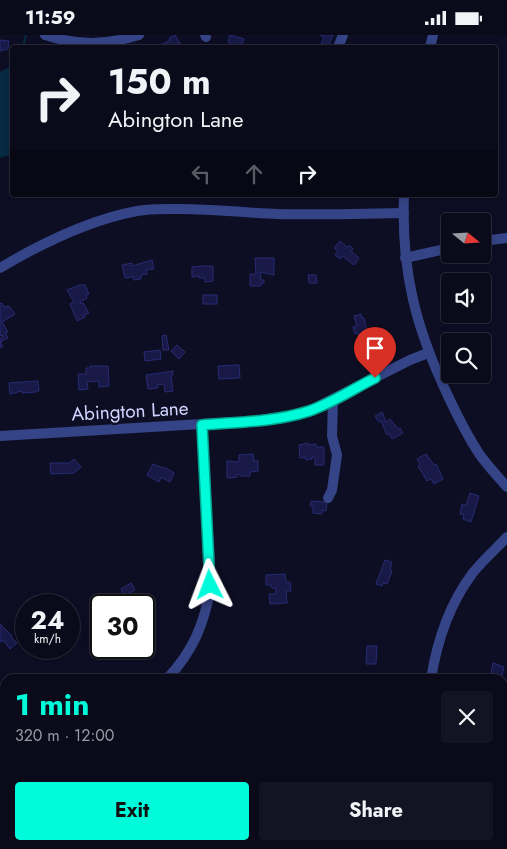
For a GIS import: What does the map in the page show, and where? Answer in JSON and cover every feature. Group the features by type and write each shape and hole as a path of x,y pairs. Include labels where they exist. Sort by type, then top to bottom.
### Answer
{"street":[{"path":"45,35 64,41 89,43 116,41 139,35"},
{"path":"404,197 405,258 414,309 428,353 460,422 480,455 507,487"},
{"path":"0,268 19,257 104,218 137,211 156,209 279,214 404,213"},
{"path":"494,238 507,242"},
{"path":"491,239 507,238"},
{"path":"405,258 441,250"},
{"name":"Abington Lane","path":"0,436 202,425 290,416 311,410 333,400 410,360 428,353"},
{"path":"328,498 332,490 337,455 332,436 333,400"},
{"path":"172,674 180,665 197,637 206,611 210,585 202,425"},
{"path":"432,674 441,635 449,613 472,573 507,537"}],"water":[{"path":"10,67 10,155 0,158 0,72"}],"building":[{"path":"175,35 181,45 161,45 170,40 169,38"},
{"path":"230,35 244,39 242,45 230,45 228,42"},
{"path":"320,35 333,35 329,45 321,45 324,37"},
{"path":"0,40 9,41 8,49 0,51"},
{"path":"340,241 347,247 350,246 353,249 351,251 359,258 354,265 342,256 340,259 335,255 338,251 334,248"},
{"path":"255,258 274,258 274,275 260,272 261,280 264,280 261,286 250,286 250,274 256,274"},
{"path":"152,260 154,269 146,270 147,274 141,275 141,279 125,278 122,265 132,263 132,266"},
{"path":"213,266 213,281 205,282 205,278 199,278 199,276 192,277 192,267"},
{"path":"308,275 316,275 317,283 309,283"},
{"path":"85,285 89,294 86,295 87,298 80,302 81,304 83,303 89,313 77,321 70,304 74,302 67,290"},
{"path":"203,295 217,295 217,304 203,304"},
{"path":"2,303 4,307 9,306 15,314 2,322 8,332 5,333 8,338 0,342 0,339 3,337 2,335 0,336 0,304"},
{"path":"361,314 362,318 364,318 370,345 362,347 358,333 355,334 353,327 357,326 354,316"},
{"path":"166,335 169,350 163,350 162,336"},
{"path":"177,345 185,352 179,359 171,351"},
{"path":"160,350 161,359 145,361 144,352"},
{"path":"239,365 240,378 219,379 218,366"},
{"path":"90,366 108,366 109,386 99,387 99,381 87,382 88,389 79,390 78,374 86,374 86,368 90,368"},
{"path":"173,371 171,376 173,391 165,392 164,384 157,385 158,388 148,389 146,375"},
{"path":"38,381 39,391 22,393 22,391 10,394 9,383"},
{"path":"382,412 386,422 390,419 403,433 392,439 389,434 387,435 381,421 379,422 375,416"},
{"path":"308,443 308,445 316,444 316,447 324,447 324,465 315,465 315,457 306,460 305,457 300,458 299,445"},
{"path":"253,454 254,461 258,461 258,471 250,472 250,476 237,474 237,477 227,478 227,461 239,462 239,455"},
{"path":"426,454 434,465 436,464 443,479 434,484 431,479 427,481 418,466 420,464 417,459"},
{"path":"74,459 81,467 74,473 51,474 50,463 69,463"},
{"path":"153,464 174,473 170,482 161,477 159,482 147,475"},
{"path":"470,493 479,496 471,522 463,519 464,515 460,514 462,504 466,505"},
{"path":"311,501 327,502 326,511 322,510 322,514 313,513 313,506 310,506"},
{"path":"385,560 392,562 390,570 392,571 387,584 383,583 382,586 376,584"},
{"path":"285,574 286,582 290,582 291,591 286,591 287,603 270,604 269,594 276,594 276,588 266,585 266,575"},
{"path":"131,583 135,590 123,594 121,589"},
{"path":"0,624 12,636 15,645 10,649 3,640 1,642"},
{"path":"367,646 377,646 376,664 366,664"},
{"path":"493,663 504,667 502,674 491,674"}],"waterway":[{"path":"24,45 26,35"}],"route":[{"path":"210,585 202,425 290,416 311,410 375,378"}]}
